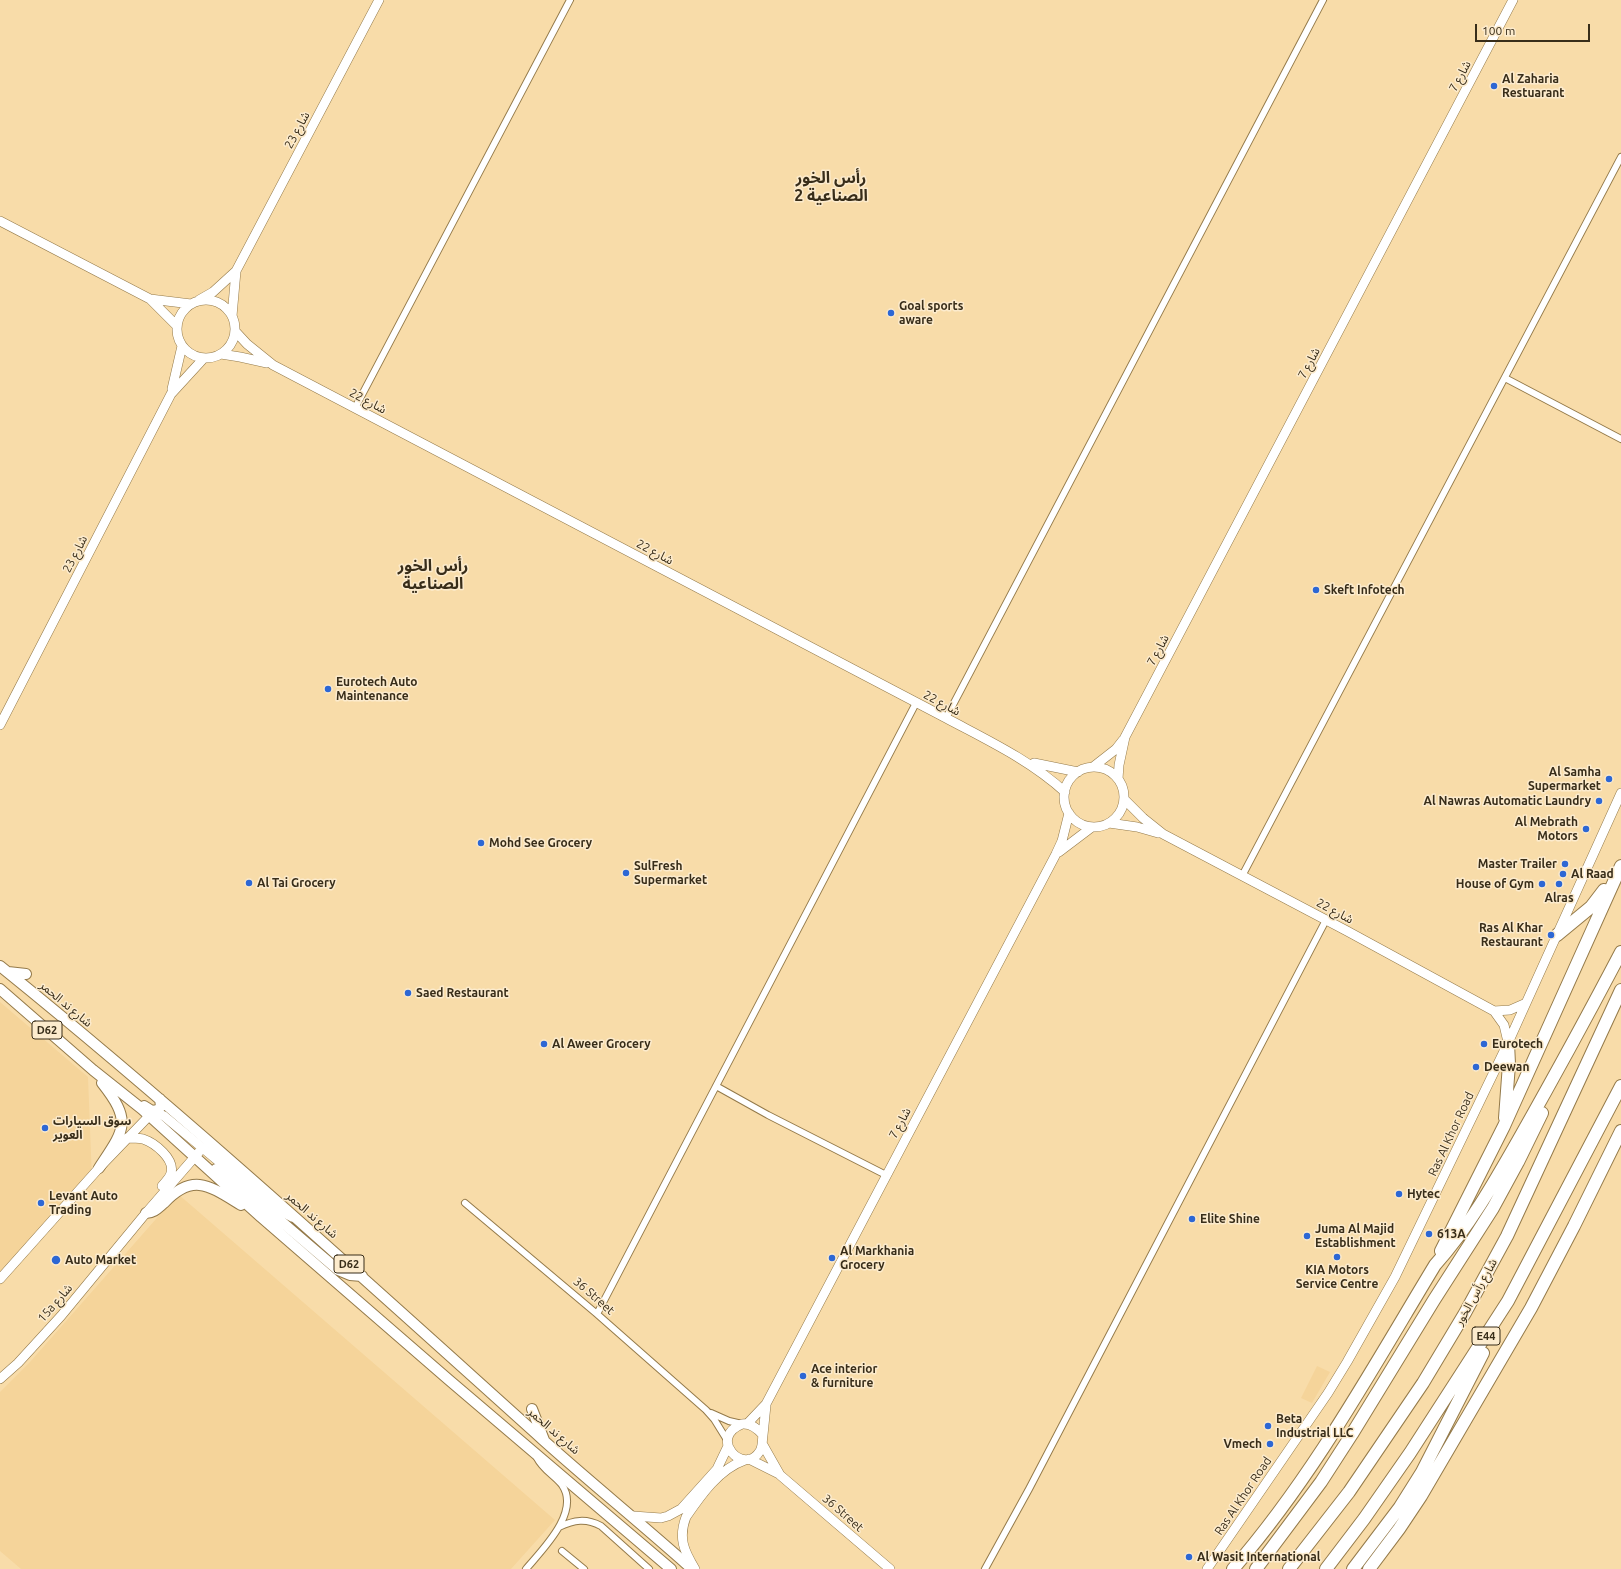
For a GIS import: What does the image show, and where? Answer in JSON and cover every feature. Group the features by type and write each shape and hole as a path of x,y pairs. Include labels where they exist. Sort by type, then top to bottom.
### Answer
{"highway":[{"path":"1557,935 1596,903 1621,855"},
{"path":"1237,1569 1321,1452 1435,1265 1449,1234 1504,1126 1621,866"},
{"path":"1435,1265 1453,1244 1485,1198 1566,1058 1621,952"},
{"name":"شارع رأس الخور","path":"1289,1569 1349,1492 1423,1383 1465,1312 1507,1236 1621,990"},
{"path":"1504,1126 1508,1078 1508,1043"},
{"path":"1256,1569 1304,1505 1348,1440 1434,1300 1493,1208 1524,1151 1566,1058"},
{"name":"E44","path":"1326,1569 1364,1519 1410,1453 1508,1301 1621,1086"},
{"path":"1369,1569 1399,1529 1421,1496 1527,1314 1574,1226 1621,1131"},
{"path":"1353,1569 1400,1507 1422,1472 1470,1381 1508,1301"},
{"path":"1232,1569 1250,1549"}],"main road":[{"path":"4,969 26,974"},
{"name":"شارع ند الحمر","path":"4,969 202,1135 362,1276 545,1442 693,1569"},
{"name":"D62","path":"0,990 149,1116 261,1216 671,1569"},
{"path":"49,1031 72,1044 149,1110 155,1111 160,1108 160,1099"},
{"path":"93,1070 116,1101 122,1118 119,1136 99,1168"},
{"path":"213,1173 216,1169 220,1169 338,1270 350,1275 362,1276"},
{"path":"146,1213 150,1213 157,1209 179,1188 197,1185 212,1188 261,1216"},
{"path":"532,1409 545,1442"}],"street":[{"name":"شارع 23","path":"195,302 225,282 236,271 379,0"},
{"path":"355,408 570,0"},
{"path":"946,718 1323,0"},
{"name":"شارع 7","path":"1093,767 1116,749 1125,737 1513,0"},
{"path":"1242,876 1621,157"},
{"path":"0,221 150,299 177,326"},
{"name":"شارع 23","path":"232,316 236,271"},
{"path":"150,299 195,302 212,300 224,306 232,316 235,331 233,340 228,348 213,358 204,358 191,354 182,346 177,333 179,317 184,310 195,302"},
{"name":"شارع 22","path":"235,331 260,355 274,365 946,718 1025,761 1052,780 1065,792"},
{"name":"شارع 23","path":"0,725 171,394 182,346"},
{"name":"شارع 22","path":"221,354 274,365"},
{"name":"شارع 23","path":"171,394 204,358"},
{"path":"1505,378 1621,440"},
{"path":"597,1314 916,702"},
{"name":"شارع 7","path":"1118,779 1119,765 1125,737"},
{"name":"شارع 22","path":"1025,761 1060,770 1078,772"},
{"path":"1093,767 1102,768 1111,772 1118,779 1124,799 1122,809 1116,817 1109,823 1092,827 1079,822 1069,813 1065,803 1065,792 1072,778 1078,772 1093,767"},
{"name":"Ras Al Khor Road","path":"1207,1569 1238,1526 1348,1362 1395,1277 1508,1043 1621,793"},
{"name":"شارع 22","path":"1124,799 1143,818 1163,834 1494,1011 1504,1025 1508,1043"},
{"name":"شارع 7","path":"744,1424 766,1404 1056,854 1062,841 1069,813"},
{"name":"شارع 22","path":"1109,823 1137,827 1163,834"},
{"path":"1056,854 1067,844 1092,827"},
{"path":"985,1569 1029,1489 1326,920"},
{"path":"1494,1011 1510,1010 1526,1003"},
{"path":"716,1086 768,1115 886,1175"},
{"path":"0,1279 99,1168 149,1116 160,1114 164,1116 275,1208 289,1216 295,1217"},
{"name":"15a شارع","path":"0,1379 18,1363 61,1316 146,1213 196,1157 201,1147 202,1135"},
{"path":"127,1138 140,1139 151,1144 162,1153 171,1165 169,1178 155,1196 146,1213"},
{"name":"36 Street","path":"465,1203 597,1314 706,1410 714,1419 728,1443"},
{"name":"شارع 7","path":"763,1435 766,1404"},
{"name":"36 Street","path":"706,1410 717,1416 744,1424"},
{"path":"633,1516 661,1518 681,1509 712,1476 722,1462 732,1430 744,1424 753,1426 763,1435 760,1451 747,1459 732,1465 721,1473 686,1517 682,1530 682,1543 684,1551 693,1569"},
{"path":"728,1443 734,1456 747,1459"},
{"name":"36 Street","path":"762,1445 780,1475"},
{"path":"527,1569 559,1526 567,1507 566,1495 561,1485 540,1464 535,1453"},
{"name":"36 Street","path":"747,1459 780,1475 890,1569"},
{"path":"559,1526 577,1520 594,1522 601,1526 649,1569"},
{"path":"562,1551 584,1569"}],"shaded area":[{"name":"سوق السيارات العوير","path":"0,1002 88,1077 92,1180 0,1286"},
{"path":"178,1194 555,1520 511,1569 21,1569 0,1551 0,1392 30,1362"},
{"path":"1317,1366 1330,1372 1312,1403 1301,1398"}],"place":[{"name":"Al Zaharia Restuarant","path":"1494,86"},
{"name":"Goal sports aware","path":"891,313"},
{"name":"Skeft Infotech","path":"1316,590"},
{"name":"Eurotech Auto Maintenance","path":"328,689"},
{"name":"Al Samha Supermarket","path":"1609,779"},
{"name":"Al Nawras Automatic Laundry","path":"1599,801"},
{"name":"Al Mebrath Motors","path":"1586,829"},
{"name":"Mohd See Grocery","path":"481,843"},
{"name":"Master Trailer","path":"1565,864"},
{"name":"SulFresh Supermarket","path":"626,873"},
{"name":"Al Raad","path":"1563,874"},
{"name":"Al Tai Grocery","path":"249,883"},
{"name":"House of Gym","path":"1542,884"},
{"name":"Alras","path":"1559,884"},
{"name":"Ras Al Khar Restaurant","path":"1551,935"},
{"name":"Saed Restaurant","path":"408,993"},
{"name":"Al Aweer Grocery","path":"544,1044"},
{"name":"Eurotech","path":"1484,1044"},
{"name":"Deewan","path":"1476,1067"},
{"name":"سوق السيارات العوير","path":"45,1128"},
{"name":"Hytec","path":"1399,1194"},
{"name":"Levant Auto Trading","path":"41,1203"},
{"name":"Elite Shine","path":"1192,1219"},
{"name":"613A","path":"1429,1234"},
{"name":"Juma Al Majid Establishment","path":"1307,1236"},
{"name":"KIA Motors Service Centre","path":"1337,1257"},
{"name":"Al Markhania Grocery","path":"832,1258"},
{"name":"Auto Market","path":"56,1260"},
{"name":"Ace interior & furniture","path":"803,1376"},
{"name":"Beta Industrial LLC","path":"1268,1426"},
{"name":"Vmech","path":"1270,1444"},
{"name":"Al Wasit International","path":"1189,1557"}],"district":[{"name":"رأس الخور الصناعية 2","path":"831,187"},
{"name":"رأس الخور الصناعية","path":"433,575"}]}
